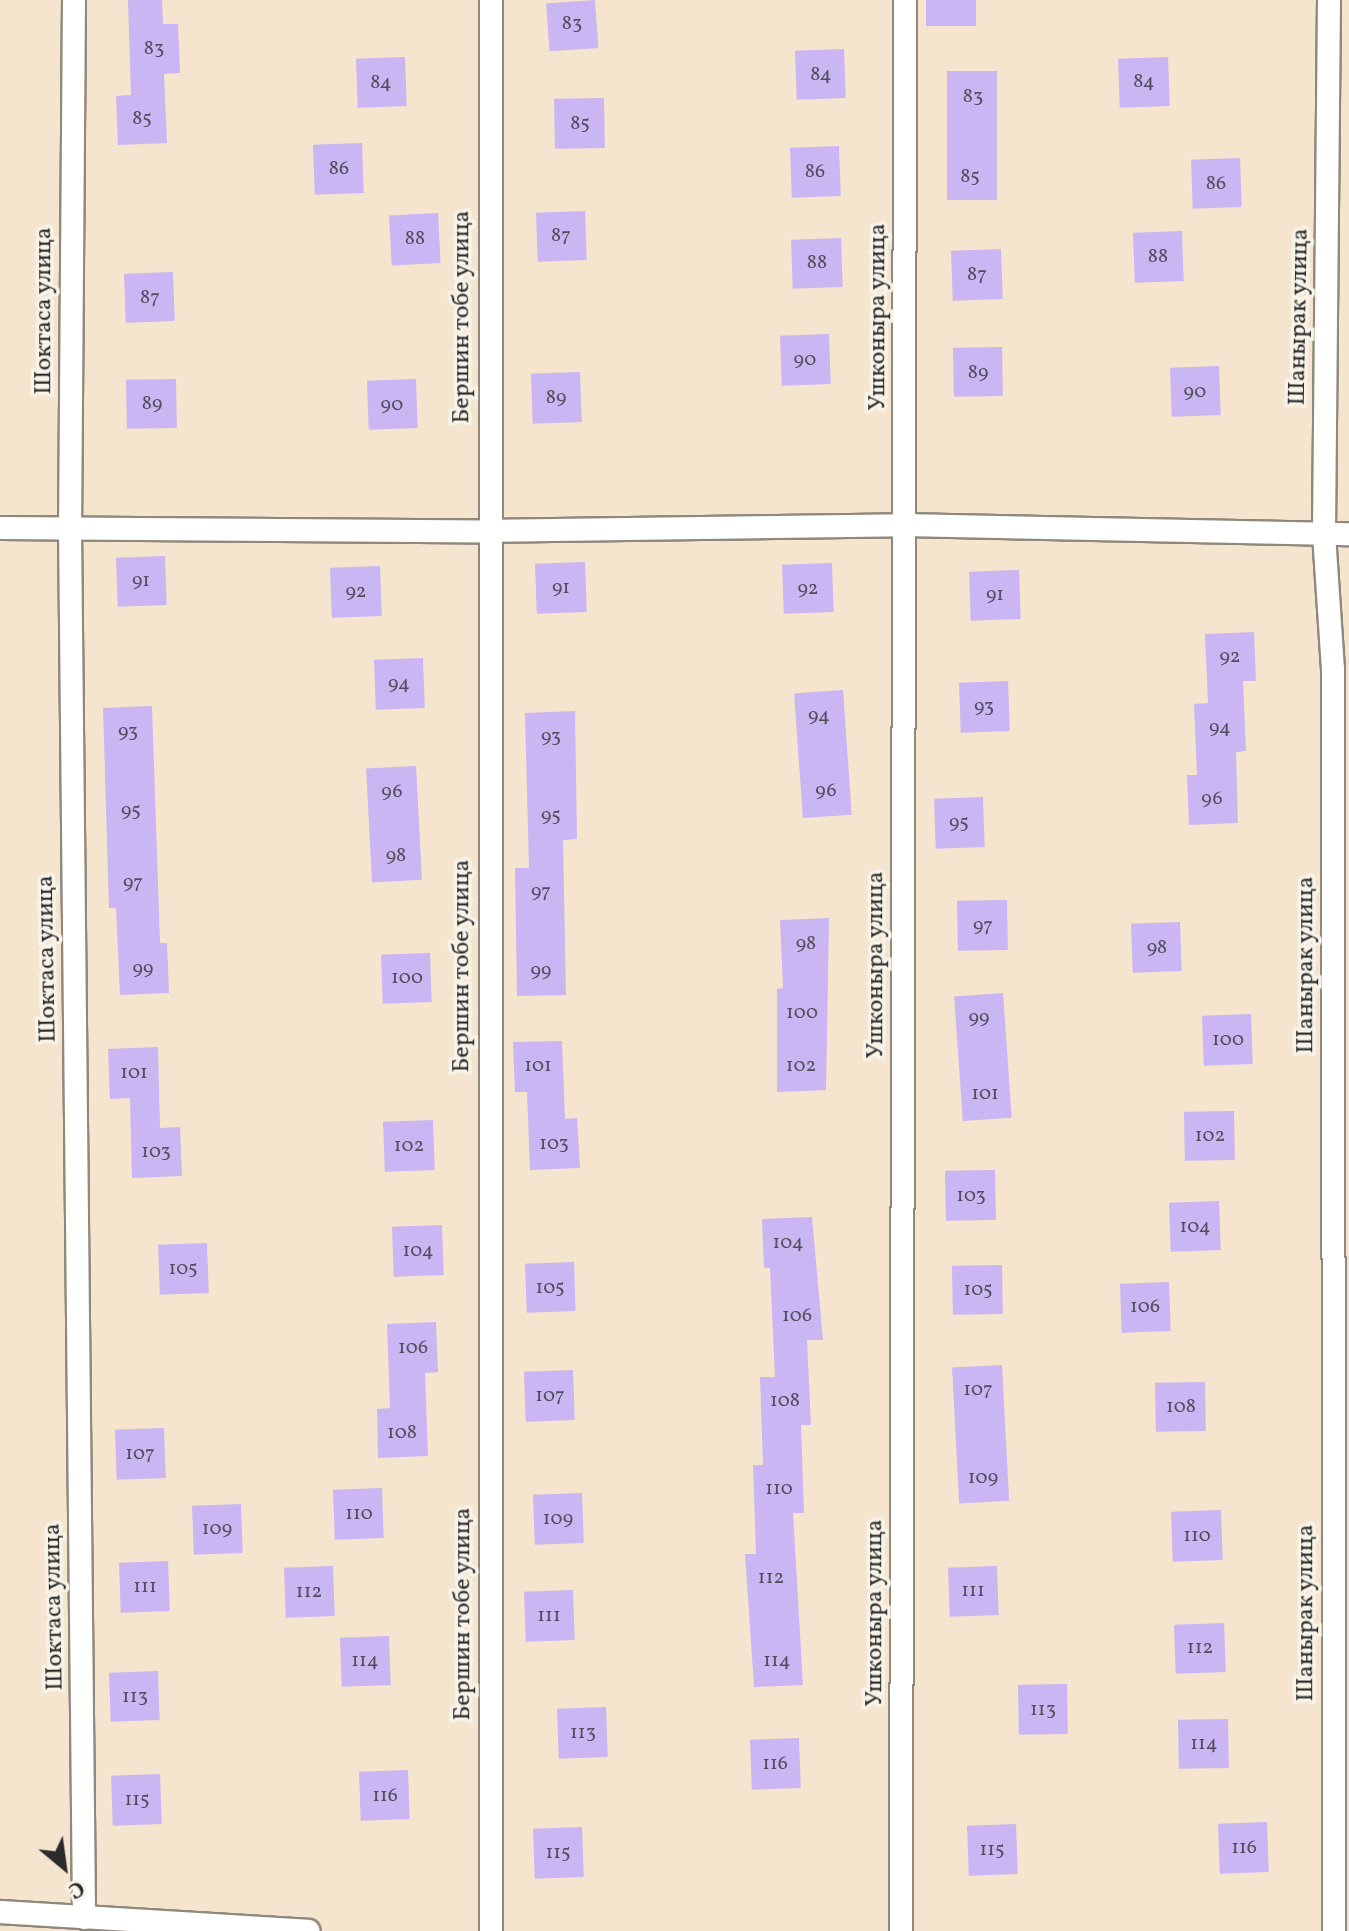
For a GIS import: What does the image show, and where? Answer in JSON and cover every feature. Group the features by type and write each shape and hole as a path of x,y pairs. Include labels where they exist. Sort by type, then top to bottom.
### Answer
{"street":[{"name":"Шоктаса улица","path":"74,0 70,528 84,1918"},
{"name":"Бершин тобе улица","path":"491,0 487,531 491,1931"},
{"name":"Ушконыра улица","path":"901,1931 905,0"},
{"name":"Шанырак улица","path":"1329,0 1324,534 1333,669 1334,1931"},
{"path":"0,528 487,531 904,525 1349,534"},
{"path":"0,1912 308,1931"}],"building":[{"path":"128,0 162,0 163,24 178,24 180,73 164,74 167,143 118,145 116,96 131,95"},
{"path":"595,0 598,48 549,51 546,3"},
{"path":"926,0 976,0 976,26 926,26"},
{"path":"844,49 846,98 797,100 795,51"},
{"path":"405,57 407,106 358,108 356,59"},
{"path":"1168,57 1170,106 1120,108 1118,59"},
{"path":"947,71 997,71 997,200 947,200"},
{"path":"604,98 605,148 555,149 554,99"},
{"path":"362,143 364,193 315,195 313,145"},
{"path":"839,146 841,196 792,198 790,148"},
{"path":"1240,158 1242,207 1193,209 1191,160"},
{"path":"585,211 587,260 538,262 536,213"},
{"path":"438,213 441,263 392,265 389,216"},
{"path":"1182,231 1184,281 1135,283 1133,233"},
{"path":"841,238 843,287 793,289 791,240"},
{"path":"1001,249 1003,299 953,301 951,251"},
{"path":"173,272 175,321 126,323 124,274"},
{"path":"829,334 831,384 782,386 780,336"},
{"path":"1002,347 1003,396 954,397 953,348"},
{"path":"1219,366 1221,415 1172,417 1170,368"},
{"path":"580,372 582,422 533,424 531,374"},
{"path":"176,379 177,428 127,429 126,380"},
{"path":"416,379 418,428 369,430 367,381"},
{"path":"165,556 167,605 118,607 116,558"},
{"path":"585,562 587,612 537,614 535,564"},
{"path":"832,563 834,612 784,614 782,565"},
{"path":"380,566 382,616 332,618 330,568"},
{"path":"1019,570 1021,619 971,621 969,572"},
{"path":"1254,632 1256,681 1243,681 1246,751 1236,752 1238,823 1189,825 1187,775 1197,775 1194,704 1208,703 1205,634"},
{"path":"423,658 425,708 376,710 374,660"},
{"path":"1008,681 1010,731 961,733 959,683"},
{"path":"843,690 852,815 803,818 794,693"},
{"path":"152,706 160,943 167,943 169,993 120,995 116,908 109,908 103,708"},
{"path":"575,711 577,839 563,840 566,995 517,996 515,868 529,868 525,713"},
{"path":"416,766 422,880 372,882 366,769"},
{"path":"983,797 985,847 936,849 934,799"},
{"path":"1007,900 1008,950 958,951 957,901"},
{"path":"829,918 826,1090 777,1092 777,989 783,988 780,920"},
{"path":"1180,922 1182,971 1133,973 1131,924"},
{"path":"430,953 432,1002 383,1004 381,955"},
{"path":"1003,993 1012,1118 963,1121 954,996"},
{"path":"1251,1014 1253,1064 1204,1066 1202,1016"},
{"path":"562,1041 565,1119 577,1118 580,1168 530,1170 527,1092 515,1092 513,1042"},
{"path":"158,1047 160,1128 180,1127 182,1176 132,1178 130,1098 110,1099 108,1049"},
{"path":"1234,1111 1235,1160 1185,1161 1184,1112"},
{"path":"433,1120 435,1170 385,1172 383,1122"},
{"path":"995,1170 996,1220 946,1221 945,1171"},
{"path":"1219,1201 1221,1250 1171,1252 1169,1203"},
{"path":"812,1217 823,1340 807,1340 811,1425 801,1425 804,1513 793,1513 803,1685 754,1687 745,1554 756,1554 753,1465 763,1465 760,1377 775,1377 770,1268 764,1268 762,1219"},
{"path":"442,1225 444,1275 394,1277 392,1227"},
{"path":"207,1243 209,1293 160,1295 158,1245"},
{"path":"574,1262 576,1311 527,1313 525,1264"},
{"path":"1002,1265 1003,1314 953,1315 952,1266"},
{"path":"1169,1282 1171,1331 1122,1333 1120,1284"},
{"path":"436,1322 438,1372 425,1373 428,1456 378,1458 377,1409 390,1408 387,1324"},
{"path":"1002,1365 1009,1501 959,1503 952,1368"},
{"path":"573,1370 575,1420 526,1422 524,1372"},
{"path":"1205,1382 1206,1431 1156,1432 1155,1383"},
{"path":"164,1428 166,1478 117,1480 115,1430"},
{"path":"382,1488 384,1538 335,1540 333,1490"},
{"path":"582,1493 584,1543 535,1545 533,1495"},
{"path":"241,1504 243,1553 194,1555 192,1506"},
{"path":"1221,1510 1223,1560 1173,1562 1171,1512"},
{"path":"168,1561 170,1611 121,1613 119,1563"},
{"path":"333,1566 335,1616 286,1618 284,1568"},
{"path":"997,1566 999,1615 950,1617 948,1568"},
{"path":"573,1590 575,1640 526,1642 524,1592"},
{"path":"1224,1623 1226,1672 1176,1674 1174,1625"},
{"path":"389,1636 391,1685 342,1687 340,1638"},
{"path":"158,1671 160,1720 111,1722 109,1673"},
{"path":"1067,1684 1068,1734 1019,1735 1018,1685"},
{"path":"606,1707 608,1757 559,1759 557,1709"},
{"path":"1228,1719 1229,1768 1179,1769 1178,1720"},
{"path":"799,1738 801,1788 752,1790 750,1740"},
{"path":"408,1770 410,1819 361,1821 359,1772"},
{"path":"160,1774 162,1824 113,1826 111,1776"},
{"path":"1267,1822 1269,1872 1220,1874 1218,1824"},
{"path":"1016,1824 1018,1874 969,1876 967,1826"},
{"path":"582,1827 584,1877 535,1879 533,1829"}]}
